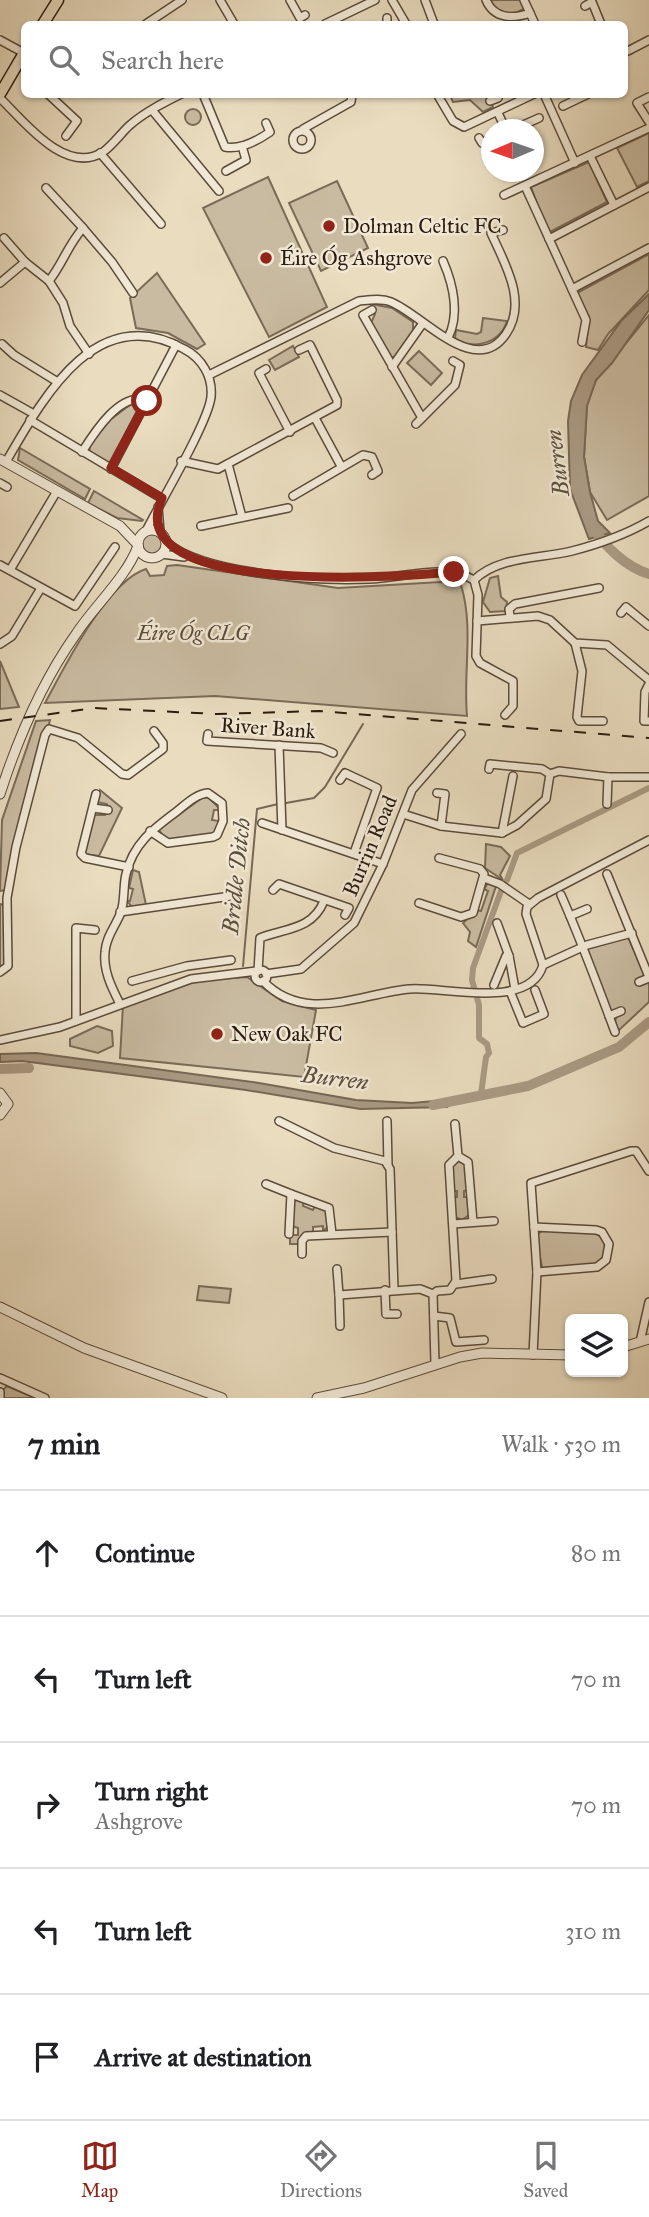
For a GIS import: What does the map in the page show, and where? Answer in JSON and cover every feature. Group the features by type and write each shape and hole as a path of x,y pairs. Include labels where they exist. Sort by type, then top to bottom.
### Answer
{"main road":[{"path":"45,21 58,0"},
{"path":"0,96 21,58"}],"street":[{"path":"150,21 181,0"},
{"path":"220,0 232,21"},
{"path":"290,0 300,18 305,15"},
{"path":"331,21 375,0"},
{"path":"425,0 434,21"},
{"path":"486,0 488,6 501,15 515,19 530,13"},
{"path":"524,0 534,21"},
{"path":"394,1 404,21"},
{"path":"585,6 592,2 600,21"},
{"path":"498,21 501,15"},
{"path":"0,40 21,51"},
{"path":"628,50 649,40"},
{"path":"0,96 49,145 61,152 82,156 100,153 152,110 174,98"},
{"path":"649,97 637,103 649,122"},
{"path":"52,98 77,121 65,136"},
{"path":"205,98 222,143 230,148 242,146 270,132 266,123"},
{"path":"303,129 351,102 352,98"},
{"path":"440,98 457,126 464,127 526,98"},
{"path":"546,98 575,163"},
{"path":"563,106 580,98"},
{"path":"152,110 219,191"},
{"path":"498,113 501,119"},
{"path":"504,195 649,128"},
{"path":"226,171 246,159 242,146"},
{"path":"100,153 161,224"},
{"path":"590,156 614,205"},
{"path":"525,186 586,320 582,342"},
{"path":"550,239 649,187"},
{"path":"46,188 112,262 133,293"},
{"path":"49,281 65,260 68,244 83,228"},
{"path":"209,375 359,301 378,299 392,303 460,346 483,350 504,337 514,322 515,289 491,233 503,230"},
{"path":"4,238 25,262 49,281 63,303 70,326 89,354"},
{"path":"572,289 649,248"},
{"path":"443,261 453,284 453,316 448,338"},
{"path":"0,283 25,262"},
{"path":"372,310 363,315 419,421 455,385 460,365 453,361"},
{"path":"392,367 423,323"},
{"path":"0,794 24,731 54,669 90,613 131,562 138,545 145,531 208,408 211,390 209,375 198,359 176,345 140,335 118,338 89,354 56,381 3,460 124,530 138,545 149,558"},
{"path":"2,344 13,355 56,381"},
{"path":"111,468 176,345"},
{"path":"181,461 209,468 228,464 340,404 310,345 299,350"},
{"path":"266,369 259,373 290,432"},
{"path":"0,395 160,502"},
{"path":"82,452 104,421 121,407 133,400 147,401"},
{"path":"315,418 341,466"},
{"path":"293,496 341,466 368,454 379,471 372,475"},
{"path":"228,464 242,517"},
{"path":"10,570 57,491"},
{"path":"160,502 160,532 166,542 191,557"},
{"path":"201,526 288,508"},
{"path":"474,580 488,566 594,544 649,522"},
{"path":"124,530 160,532"},
{"path":"162,554 166,542"},
{"path":"0,565 75,606 116,547"},
{"path":"131,562 162,554 191,557 253,572 309,578 368,579 454,572 474,580 478,586 476,656 480,663 513,681 513,706 505,715"},
{"path":"0,644 12,636 41,588"},
{"path":"510,616 509,609 515,604 599,588"},
{"path":"621,613 626,607 649,626"},
{"path":"477,621 510,616 538,616 550,620 575,643 582,671 577,716 579,721 603,721"},
{"path":"575,643 607,645 649,682 645,692 644,721 649,721"},
{"path":"0,972 8,965 4,898 45,735 49,729 78,738 122,774 128,775 163,749 163,743 154,731"},
{"name":"River Bank","path":"208,734 208,741 321,748 333,753"},
{"name":"Burrin Road","path":"260,973 301,969 354,923 383,864 412,790 461,734"},
{"path":"279,746 282,830"},
{"path":"489,769 491,764 542,769 550,774"},
{"path":"550,774 559,771 608,778 649,777"},
{"path":"340,780 345,773 377,788 354,853"},
{"path":"403,814 442,826 502,833 517,825 546,799 550,774"},
{"path":"607,804 611,793 608,778"},
{"path":"502,833 515,781"},
{"path":"120,1004 106,970 105,953 110,933 121,912 129,867 141,840 150,831 201,794 208,793 222,803 223,821 217,835 213,837 168,843 150,831"},
{"path":"437,793 444,794 442,826"},
{"path":"96,794 81,854 85,858 129,867"},
{"path":"93,808 108,810"},
{"path":"262,823 383,864"},
{"path":"544,965 526,914 529,904 649,840"},
{"path":"419,903 467,916 473,913 484,878 480,869 439,858"},
{"path":"607,874 649,977 639,982"},
{"path":"484,878 504,886 529,904"},
{"path":"272,890 279,884 349,908 345,915"},
{"path":"121,912 238,895"},
{"path":"561,895 615,1032"},
{"path":"260,973 260,938 300,927 320,912 324,901"},
{"path":"570,916 587,909"},
{"path":"497,923 509,956 513,990 523,1023 544,1014 536,1000 535,990"},
{"path":"76,1021 76,929 95,930"},
{"path":"0,1040 76,1021 191,978 244,972 260,973 282,995 318,1005 345,1003 413,988 476,995 513,990 537,976 544,965 582,947 632,933"},
{"path":"494,985 506,956 509,956"},
{"path":"132,981 187,966 231,960"},
{"path":"187,966 191,978"},
{"path":"609,1016 621,1011"},
{"path":"0,1093 8,1104 0,1115"},
{"path":"279,1121 334,1148 385,1161 388,1165"},
{"path":"387,1121 394,1290"},
{"path":"455,1124 457,1156 449,1165 456,1284"},
{"path":"533,1355 537,1272 531,1184 636,1150 649,1171"},
{"path":"457,1156 468,1162 473,1222"},
{"path":"267,1184 329,1208 332,1234"},
{"path":"289,1234 291,1194"},
{"path":"453,1224 494,1221"},
{"path":"534,1227 596,1230 602,1232 609,1244 606,1260 597,1266 537,1272"},
{"path":"302,1254 303,1237 391,1232"},
{"path":"337,1269 340,1326"},
{"path":"339,1294 420,1289 433,1294 450,1290 456,1284 492,1279"},
{"path":"385,1290 386,1314 397,1314"},
{"path":"433,1294 435,1363"},
{"path":"628,1345 645,1340 649,1302"},
{"path":"0,1307 84,1348 222,1398"},
{"path":"434,1316 450,1318 456,1342 484,1340"},
{"path":"317,1398 365,1388 435,1363 482,1353 565,1355"},
{"path":"0,1384 0,1378 45,1398"},
{"path":"0,1392 1,1398"}],"green space":[{"path":"489,0 521,0 524,9 511,15 495,8"},
{"path":"451,98 490,98 493,107 483,112 470,100 453,102"},
{"path":"193,109 201,117 193,125 185,117"},
{"path":"649,133 649,181 637,187 617,148"},
{"path":"589,162 607,202 548,233 531,187"},
{"name":"Éire Óg Ashgrove","path":"268,177 327,307 269,337 203,208"},
{"name":"Dolman Celtic FC","path":"337,181 368,248 321,271 289,203"},
{"path":"649,254 649,290 608,334 598,350 586,347 589,317 577,293"},
{"path":"157,273 205,344 197,349 168,333 136,328 130,298"},
{"path":"371,304 392,308 413,322 413,333 394,357 390,357 371,323 375,314"},
{"path":"649,315 649,496 607,520 590,492 584,457 587,405 596,380"},
{"path":"483,318 507,321 499,335 486,343 470,344 455,338 456,330 477,334 481,332"},
{"path":"293,346 299,357 275,370 269,360"},
{"path":"419,351 442,373 431,385 407,363"},
{"path":"135,401 141,405 107,463 90,452 89,446 110,420"},
{"path":"20,448 90,489 85,499 18,460"},
{"path":"94,491 143,520 117,518 88,503"},
{"path":"152,534 159,537 162,544 159,551 152,554 145,551 142,544 145,537"},
{"name":"Éire Óg CLG","path":"177,565 338,588 441,582 461,585 468,633 467,716 215,696 45,703 88,627 116,590 146,569 150,576 164,575 167,566"},
{"path":"498,576 501,597 507,602 506,611 490,612 483,602 490,578"},
{"path":"0,661 19,707 0,709"},
{"path":"50,720 6,890 0,891 2,820 36,721"},
{"path":"100,790 122,808 99,856 84,854 93,815 105,815 109,811 107,804 97,802"},
{"path":"208,797 221,810 214,810 212,820 219,821 217,833 167,841 159,830 202,798"},
{"path":"486,844 501,847 510,856 500,875 503,880 485,868"},
{"path":"133,870 139,872 146,905 132,907 127,901 130,901 133,889 129,888"},
{"path":"488,883 496,886 476,947 468,941 470,932 463,923 477,910 481,911 488,891 484,889"},
{"path":"0,904 4,905 6,963 0,969"},
{"path":"628,937 645,975 643,977 649,982 649,1002 618,1031 615,1021 617,1016 610,1009 587,949"},
{"name":"New Oak FC","path":"247,977 282,1001 316,1010 304,1077 120,1058 123,1005 200,980"},
{"path":"97,1026 112,1031 113,1046 98,1053 70,1046 70,1039"},
{"path":"458,1161 465,1164 468,1190 464,1191 464,1197 468,1197 469,1215 462,1220 455,1217 453,1198 457,1197 457,1191 452,1191 452,1165"},
{"path":"299,1199 304,1202 303,1206 313,1210 315,1206 326,1210 328,1227 323,1231 323,1226 313,1227 313,1232 301,1236 300,1244 290,1244 290,1235 298,1235 298,1228 292,1226 294,1201"},
{"path":"544,1230 594,1231 605,1241 604,1258 598,1264 542,1268 536,1235"},
{"path":"199,1286 231,1289 229,1303 197,1300"},
{"path":"7,1386 35,1398 3,1398 3,1390"}],"shaded area":[{"path":"649,294 649,310 612,363 596,380 587,406 584,457 590,492 598,521 610,533 589,539 570,489 568,421 571,401 582,375 622,320"},
{"path":"36,1053 259,1083 356,1100 412,1103 445,1100 447,1107 360,1109 246,1090 22,1061 0,1062 0,1054"}],"waterway":[{"name":"Burren","path":"592,526 616,555 649,574"},
{"name":"Bridle Ditch","path":"286,803 314,798 325,787 363,724"},
{"path":"507,880 517,853 649,788"},
{"name":"Bridle Ditch","path":"243,966 257,809 278,804"},
{"path":"481,1094 486,1057 489,1053 487,1044 479,1038 479,1005 472,980 473,968 501,891"},
{"name":"Burren","path":"433,1105 528,1086 619,1047 649,1022"},
{"path":"0,1069 29,1068"}],"railway":[{"path":"0,721 94,708 217,714 319,711 649,738"}],"place":[{"name":"Dolman Celtic FC","path":"329,226"},
{"name":"Éire Óg Ashgrove","path":"266,258"},
{"name":"New Oak FC","path":"217,1034"}],"route":[{"path":"147,401 111,468 162,498 158,506 160,532 166,542 177,551 219,565 253,572 309,578 368,579 454,572"}]}
